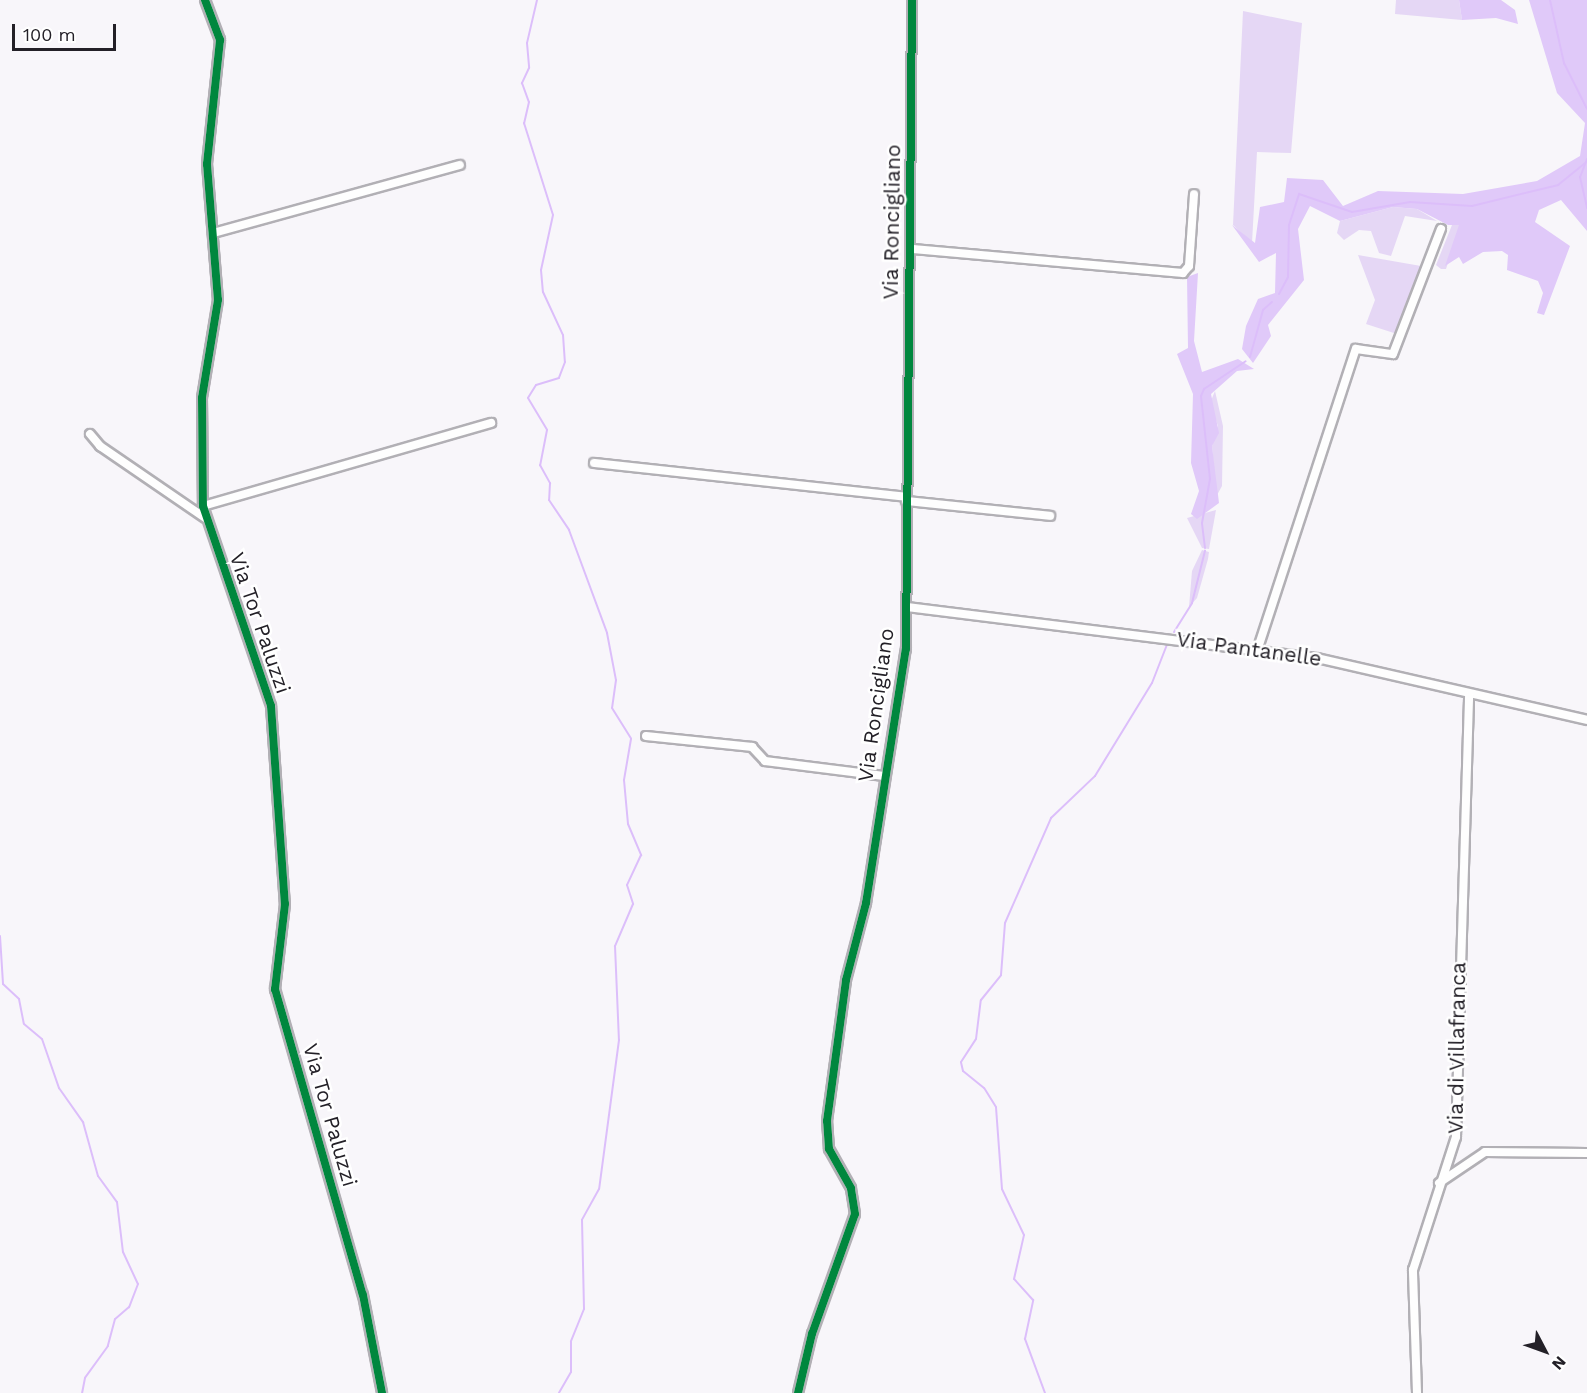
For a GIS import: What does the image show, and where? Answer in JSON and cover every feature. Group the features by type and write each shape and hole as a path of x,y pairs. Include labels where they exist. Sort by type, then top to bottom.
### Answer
{"street":[{"name":"Via Tor Paluzzi","path":"205,0 220,40 207,164 218,308 202,398 203,506 205,518 271,706 285,904 275,989 363,1295 382,1393"},
{"name":"Via Roncigliano","path":"798,1393 812,1334 855,1215 851,1188 830,1153 827,1121 846,980 865,908 884,776 905,655 906,499 913,249 912,0"},
{"path":"213,233 460,165"},
{"path":"913,249 1183,273 1189,266 1194,194"},
{"path":"1257,651 1356,349 1393,354 1441,229"},
{"path":"203,506 491,423"},
{"path":"90,434 100,446 205,518"},
{"path":"594,463 1050,516"},
{"name":"Via Pantanelle","path":"907,607 1353,665 1469,696 1587,720"},
{"name":"Via di Villafranca","path":"1417,1393 1413,1274 1438,1184 1456,1133 1469,696"},
{"path":"646,736 753,747 765,761 884,776"},
{"path":"1438,1184 1485,1152 1587,1153"}],"shaded area":[{"path":"1396,0 1459,0 1462,20 1395,14"},
{"path":"1459,0 1501,0 1515,10 1518,24 1496,18 1462,20"},
{"path":"1529,0 1587,0 1587,231 1561,200 1539,210 1535,222 1570,246 1544,315 1537,313 1543,293 1538,281 1507,270 1508,255 1502,251 1483,252 1463,264 1459,257 1445,266 1459,225 1448,225 1417,209 1393,207 1340,221 1310,206 1298,229 1304,280 1268,325 1271,336 1253,363 1242,349 1246,326 1258,299 1275,293 1276,253 1259,262 1232,225 1255,243 1260,207 1284,202 1287,178 1323,180 1343,206 1378,191 1463,194 1537,181 1580,156 1585,123 1557,93"},
{"path":"1243,11 1302,23 1291,153 1257,152 1252,243 1233,225"},
{"path":"1393,207 1417,209 1437,221 1405,216 1391,256 1379,253 1371,231 1359,230 1344,240 1337,233 1340,221"},
{"path":"1452,225 1460,225 1446,269 1441,269 1436,265"},
{"path":"1358,255 1421,266 1397,334 1366,324 1375,300"},
{"path":"1198,273 1194,341 1202,372 1238,359 1254,369 1237,371 1211,394 1219,433 1212,446 1219,503 1197,519 1191,514 1199,491 1191,463 1193,394 1177,354 1188,348 1187,277"},
{"path":"1215,391 1223,426 1222,486 1216,497 1212,446 1218,426 1210,403"},
{"path":"1216,510 1209,549 1202,548 1187,518"},
{"path":"1202,550 1209,552 1208,559 1197,598 1189,607 1192,571"}],"waterway":[{"path":"537,0 527,43 529,68 522,83 529,102 524,123 553,215 541,270 543,292 563,335 565,362 559,378 536,385 528,398 547,430 540,465 550,483 549,500 569,530 607,633 616,680 612,708 631,739 624,780 628,824 641,855 627,885 633,904 615,946 619,1040 599,1189 582,1220 584,1309 571,1342 571,1372 559,1393"},
{"path":"1550,0 1564,63 1587,109"},
{"path":"1587,159 1580,177 1587,208"},
{"path":"1279,294 1288,277 1289,225 1299,194 1352,212 1410,202 1472,206 1558,185 1585,163"},
{"path":"1250,357 1263,310 1272,302"},
{"path":"1205,548 1202,523 1210,479 1201,396 1204,389 1246,361"},
{"path":"1174,632 1192,603 1205,551"},
{"path":"1045,1393 1025,1339 1033,1300 1014,1279 1024,1235 1002,1189 996,1107 984,1088 963,1071 961,1062 976,1039 981,1000 1001,975 1005,923 1051,818 1095,776 1152,683 1168,642"},
{"path":"0,936 3,984 19,999 24,1024 42,1039 59,1088 83,1122 98,1176 117,1202 123,1252 138,1284 129,1307 115,1319 108,1346 85,1378 82,1393"}],"cycle path":[{"path":"205,0 220,40 207,164 218,300 202,398 203,506 271,706 285,904 275,989 363,1295 382,1393"},
{"path":"798,1393 812,1334 855,1214 851,1188 829,1149 827,1121 846,980 866,903 906,649 912,0"}]}
